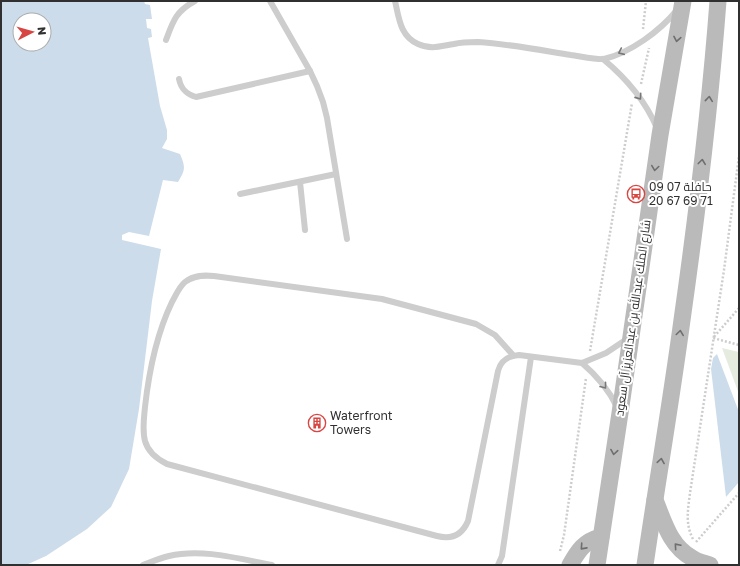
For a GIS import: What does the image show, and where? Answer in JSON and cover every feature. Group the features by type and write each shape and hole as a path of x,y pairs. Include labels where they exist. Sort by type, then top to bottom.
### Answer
{"main road":[{"path":"645,565 676,364 694,228 709,99 718,1"},
{"name":"شارع الملك عبدالله بن عبدالعزيز آل سعود","path":"597,565 660,135 683,2"},
{"path":"655,500 669,535 674,543 692,559 710,565"},
{"path":"564,561 582,546 594,538 601,536"}],"lane":[{"path":"166,40 179,12 195,1"},
{"path":"270,1 310,71 323,102 347,240"},
{"path":"394,1 400,25 404,33 410,39 426,47 434,48 461,42 480,42 603,59 625,51 646,38 666,22 683,2"},
{"path":"603,59 615,69 637,93 646,106 660,135"},
{"path":"179,79 182,89 190,95 196,96 310,71"},
{"path":"240,194 336,174"},
{"path":"300,182 305,230"},
{"path":"513,355 495,335 476,324 382,298 200,275 186,280 181,286 167,312 158,336 148,381 144,423 145,441 153,455 167,464 443,538 450,538 461,532 468,521 499,365 508,357 513,355 586,364 611,350 631,335"},
{"path":"498,565 502,556 531,357"},
{"path":"586,364 609,393 620,413"},
{"path":"143,565 170,556 193,553 216,555 272,565"}],"path":[{"path":"643,29 646,1"},
{"path":"641,85 649,48"},
{"path":"564,561 564,535 586,364 632,103"},
{"path":"692,543 693,539 689,532 688,513 724,270 739,156"},
{"path":"714,338 739,308"},
{"path":"714,338 739,345"},
{"path":"696,542 739,493"}],"shaded area":[{"path":"722,348 739,352 739,394"}],"water":[{"path":"1,1 144,1 145,4 150,5 152,19 146,19 147,28 151,29 152,37 148,38 160,106 167,130 167,139 162,148 180,154 184,169 178,182 163,180 149,236 129,232 122,235 122,240 161,249 152,301 139,409 129,469 111,507 87,529 46,556 26,565 1,565"},
{"path":"717,354 739,412 739,482 726,497 711,369 713,358"}],"place":[{"name":"حافلة 07 09 20 67 69 71","path":"636,194"},
{"name":"Waterfront Towers","path":"317,423"}]}
